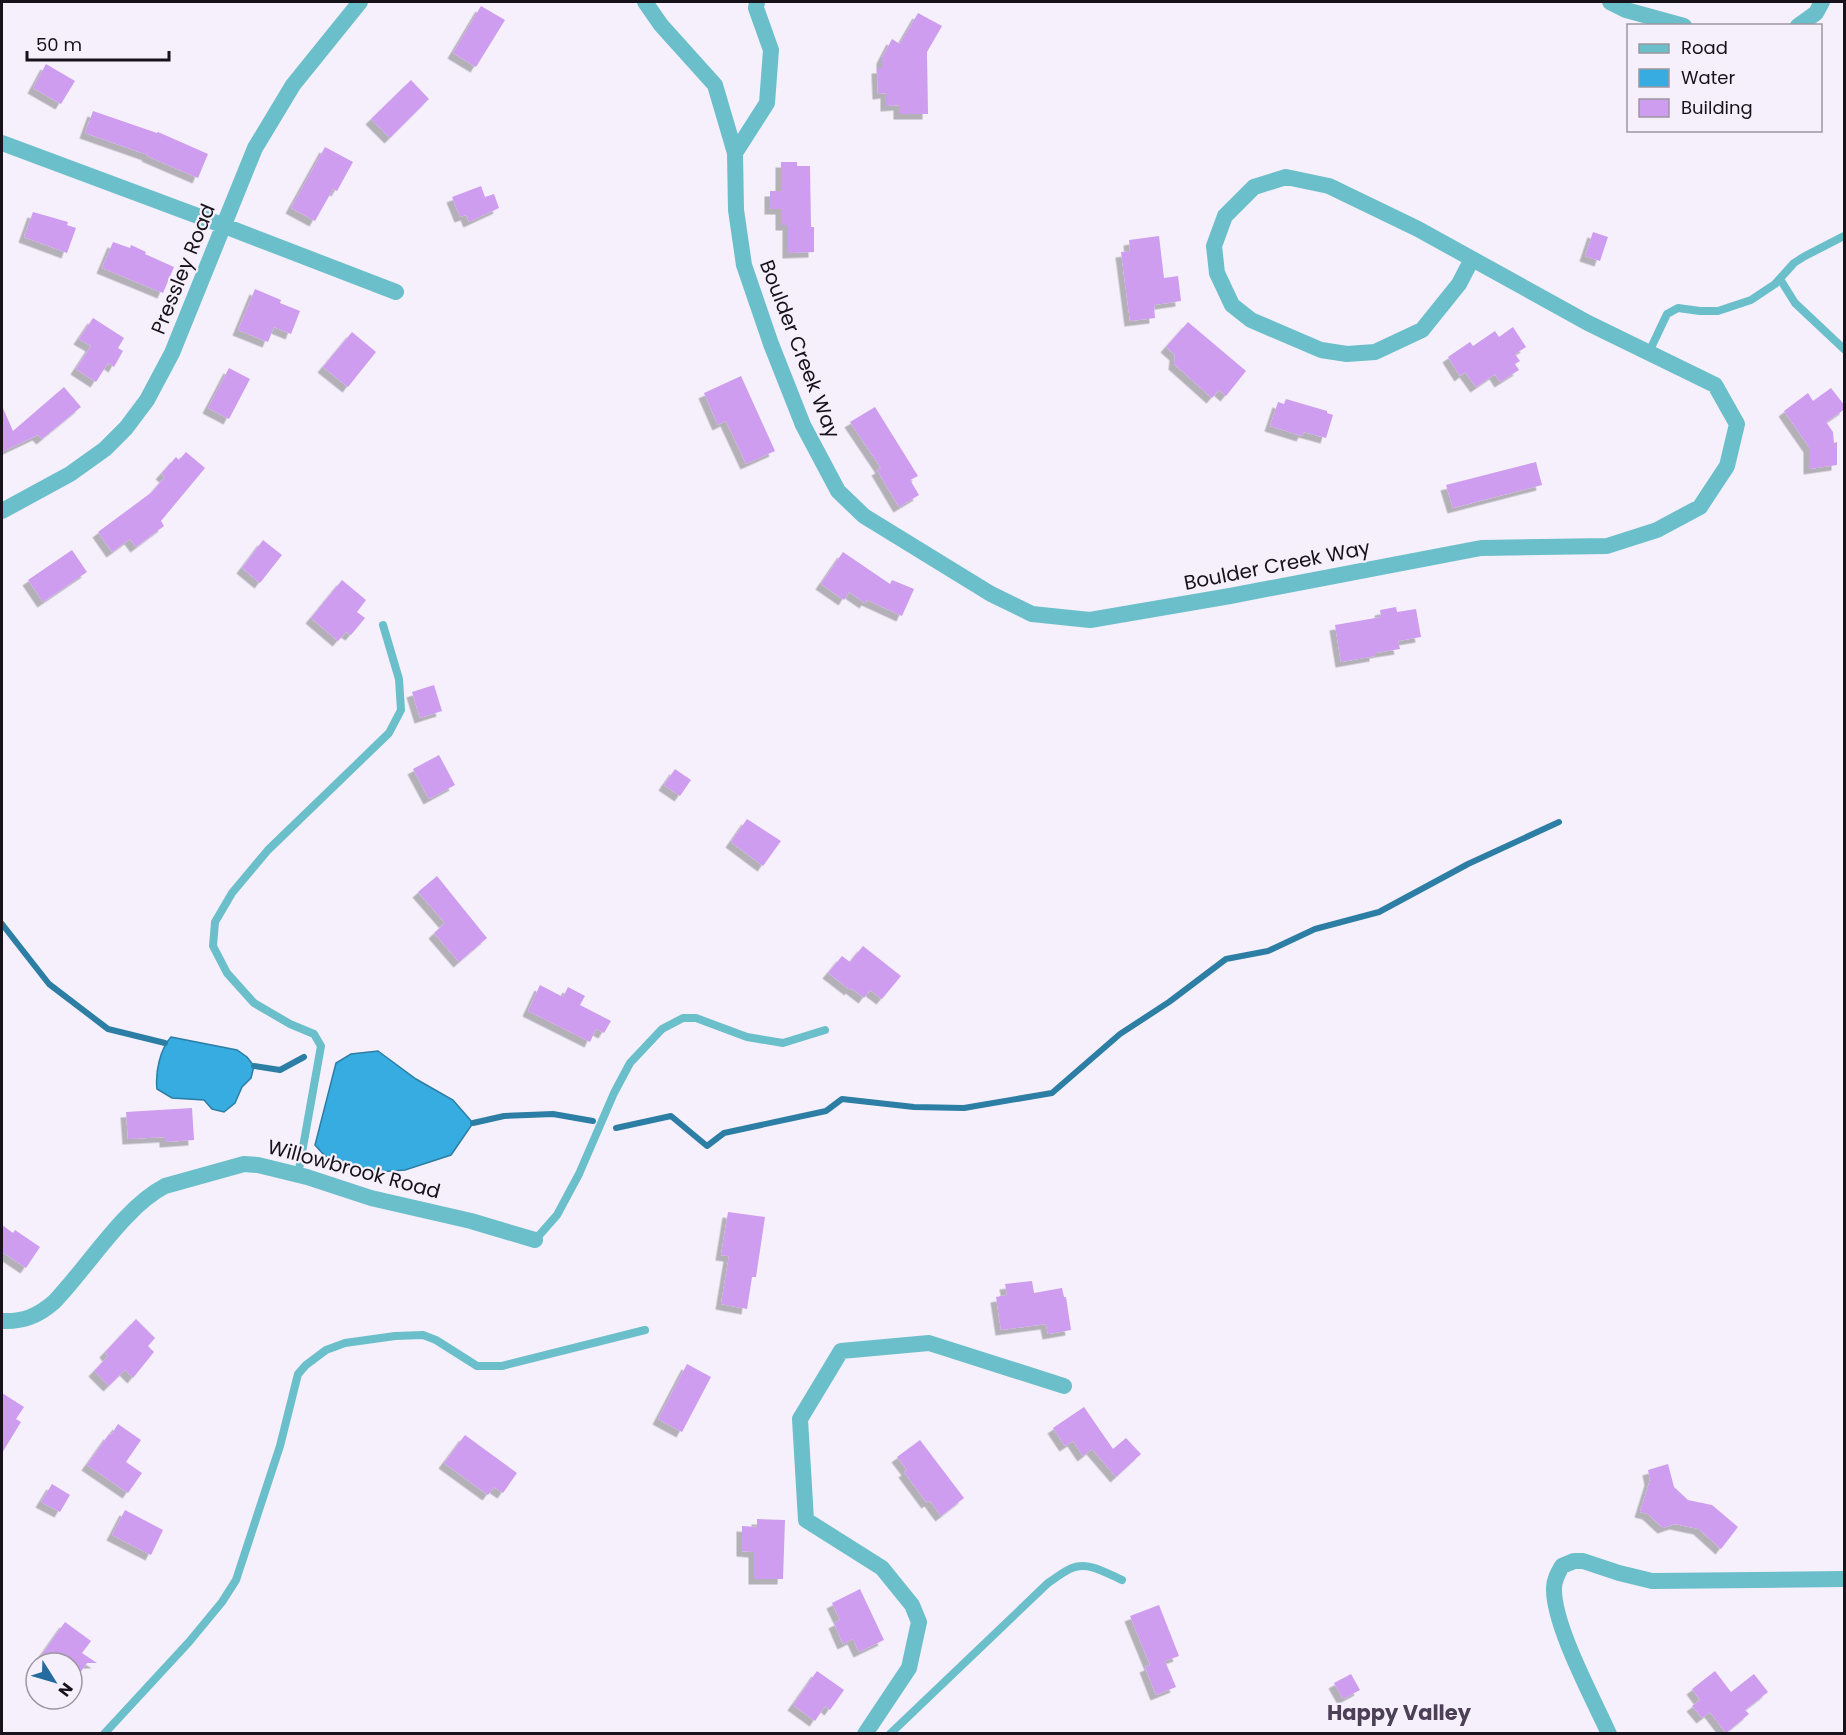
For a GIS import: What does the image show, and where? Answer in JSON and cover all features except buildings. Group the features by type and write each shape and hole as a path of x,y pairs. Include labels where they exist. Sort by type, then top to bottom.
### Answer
{"street":[{"name":"Pressley Road","path":"2,511 70,474 105,448 126,428 147,400 172,353 255,148 293,85 360,2"},
{"name":"Boulder Creek Way","path":"645,2 715,86 735,153 736,210 744,265 802,425 838,491 864,516 991,594 1032,614 1090,620 1481,548 1607,546 1657,530 1700,507 1727,466 1737,424 1715,385 1588,323 1418,229 1329,186 1286,177 1254,187 1224,216 1214,246 1217,273 1232,305 1251,320 1321,350 1347,354 1375,352 1422,330 1459,284 1472,259"},
{"path":"735,153 767,103 771,50 756,8 757,2"},
{"path":"1610,2 1626,10 1677,24"},
{"path":"1801,24 1816,13 1822,2"},
{"path":"2,144 396,292"},
{"name":"Willowbrook Road","path":"2,1321 21,1320 46,1309 64,1292 131,1213 145,1199 165,1186 244,1164 258,1165 298,1175 370,1198 471,1221 535,1240"},
{"path":"865,1734 909,1668 919,1622 912,1605 882,1568 806,1520 800,1419 841,1351 929,1343 1064,1386"},
{"path":"1609,1734 1567,1642 1556,1604 1555,1582 1562,1566 1574,1561 1583,1561 1652,1581 1845,1579"}],"lane":[{"path":"1649,352 1667,314 1678,308 1718,311 1751,300 1775,284 1794,263 1805,255 1845,236"},
{"path":"1780,279 1795,303 1845,349"},
{"path":"298,1175 321,1046 314,1034 254,1004 227,973 213,946 215,922 232,893 268,850 389,733 401,710 399,679 383,625"},
{"path":"535,1240 557,1215 579,1174 614,1093 630,1063 662,1029 683,1018 696,1018 747,1037 783,1042 825,1030"},
{"path":"104,1734 189,1642 222,1602 236,1580 280,1446 298,1374 326,1350 345,1343 394,1336 423,1335 436,1340 477,1366 502,1366 645,1330"},
{"path":"890,1734 1048,1583 1072,1568 1081,1566 1093,1568 1122,1580"}],"water":[{"path":"171,1037 237,1050 247,1057 254,1066 251,1078 242,1087 235,1103 224,1112 212,1109 204,1100 172,1098 157,1089 159,1062"},
{"path":"378,1051 416,1079 453,1100 473,1123 451,1155 405,1170 379,1172 342,1167 324,1155 315,1145 336,1063 351,1054"}],"waterway":[{"path":"616,1128 671,1116 707,1146 724,1133 826,1111 842,1099 914,1107 964,1108 1052,1093 1120,1034 1169,1002 1226,959 1268,951 1315,929 1379,912 1468,864 1559,822"},
{"path":"2,924 49,984 108,1029 165,1043"},
{"path":"254,1066 280,1070 304,1057"},
{"path":"473,1123 504,1116 553,1114 593,1121"}],"district":[{"name":"Happy Valley","path":"1399,1712"}]}
